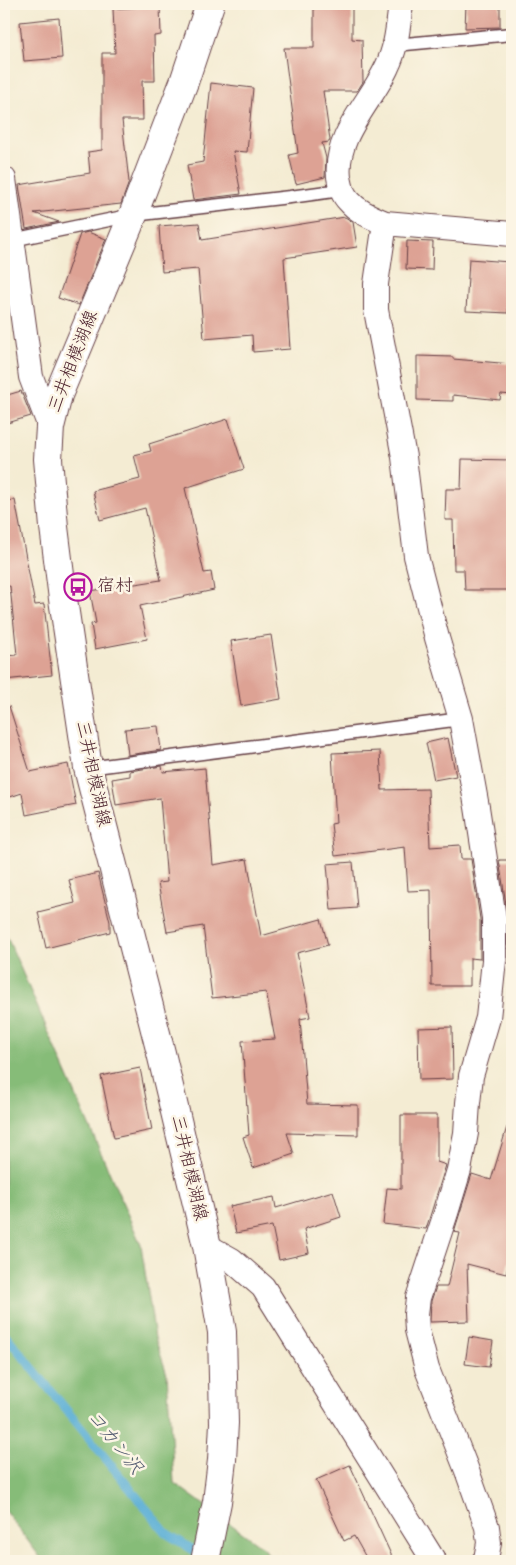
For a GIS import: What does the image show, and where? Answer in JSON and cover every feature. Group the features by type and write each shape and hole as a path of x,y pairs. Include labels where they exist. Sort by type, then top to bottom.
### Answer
{"main road":[{"name":"三井相模湖線","path":"205,1561 217,1502 224,1423 222,1332 207,1246 161,1053 88,768 54,527 48,459 50,427 58,395 133,215 184,82 210,4"}],"street":[{"path":"400,4 396,45 387,67 354,123 344,144 338,164 341,190 349,202 366,215 385,223 512,234"},
{"path":"4,178 31,377 50,427"},
{"path":"385,223 376,284 376,310 404,457 416,556 460,719 477,808 494,918 494,960 488,1018 471,1076 466,1133 461,1160 418,1298 416,1314 417,1330 427,1369 487,1527 490,1544 484,1561"},
{"path":"207,1246 232,1260 263,1288 434,1561"}],"lane":[{"path":"396,45 512,34"},
{"path":"12,240 133,215 341,190"},
{"path":"88,768 460,719"}],"green space":[{"path":"4,930 141,1245 155,1338 167,1374 174,1483 265,1549 271,1561 43,1561 4,1509"}],"building":[{"path":"314,4 352,4 352,39 362,40 363,82 357,91 323,91 330,140 329,142 322,143 326,158 325,177 296,184 289,155 298,153 284,48 314,48"},
{"path":"466,4 500,4 500,27 465,28"},
{"path":"160,6 161,35 154,36 155,81 142,81 143,120 122,120 129,182 121,204 34,213 59,222 26,229 19,185 90,173 88,152 102,150 102,53 115,53 113,9"},
{"path":"59,18 62,58 24,61 20,22"},
{"path":"211,83 253,88 247,152 233,151 241,194 193,200 187,165 203,162"},
{"path":"345,217 353,222 357,247 284,258 290,349 253,352 252,335 204,339 198,269 162,272 159,226 199,223 202,240"},
{"path":"88,232 106,239 79,305 58,298 80,234"},
{"path":"407,241 433,242 432,270 406,269"},
{"path":"469,259 510,262 508,313 466,311"},
{"path":"417,356 453,357 453,359 512,364 512,395 501,394 500,400 453,395 453,401 417,400"},
{"path":"21,391 31,416 4,424 4,396"},
{"path":"228,419 244,469 185,488 204,573 211,572 214,590 140,606 147,639 95,649 91,624 96,623 90,591 161,580 145,508 100,520 93,491 140,479 134,455 151,451 149,444"},
{"path":"462,459 512,460 512,590 465,590 464,570 454,570 453,520 445,520 446,489 461,489"},
{"path":"15,500 35,605 44,604 52,675 4,680 4,656 17,655 10,586 4,587 4,501"},
{"path":"271,635 281,699 241,706 231,641"},
{"path":"9,706 30,772 68,764 76,805 26,815 22,793 4,799 4,707"},
{"path":"158,726 161,750 128,755 125,729"},
{"path":"448,738 456,776 434,780 426,743"},
{"path":"380,751 382,790 428,789 430,847 460,845 461,859 471,859 480,919 480,959 470,958 470,986 432,986 431,890 408,891 405,847 335,856 331,824 336,823 332,753"},
{"path":"162,766 163,772 205,768 213,865 247,859 261,936 321,919 328,945 297,953 310,1017 300,1019 307,1104 358,1105 358,1135 287,1133 294,1154 253,1168 243,1137 249,1135 242,1041 275,1039 266,992 212,998 203,926 167,932 158,883 167,882 160,798 116,805 112,779 130,776 130,771"},
{"path":"499,860 512,860 512,964 507,963 508,916"},
{"path":"353,862 357,908 331,910 327,864"},
{"path":"98,873 110,922 110,932 46,948 38,912 75,903 69,880"},
{"path":"452,1027 453,1079 419,1080 418,1028"},
{"path":"140,1068 152,1130 114,1138 101,1076"},
{"path":"401,1115 437,1115 437,1162 446,1165 426,1229 383,1224 387,1188 401,1189"},
{"path":"507,1127 512,1128 512,1249 506,1274 467,1264 469,1321 430,1322 431,1301 436,1287 447,1287 460,1233 454,1232 472,1174 491,1180"},
{"path":"333,1191 341,1217 304,1229 309,1253 279,1260 272,1226 236,1233 230,1206 274,1197 276,1208"},
{"path":"469,1337 493,1341 489,1367 465,1364"},
{"path":"350,1465 394,1561 368,1561 354,1536 344,1541 316,1480"}],"waterway":[{"name":"コカン沢","path":"4,1333 166,1533 203,1556"}],"place":[{"name":"宿村","path":"78,587"}]}
